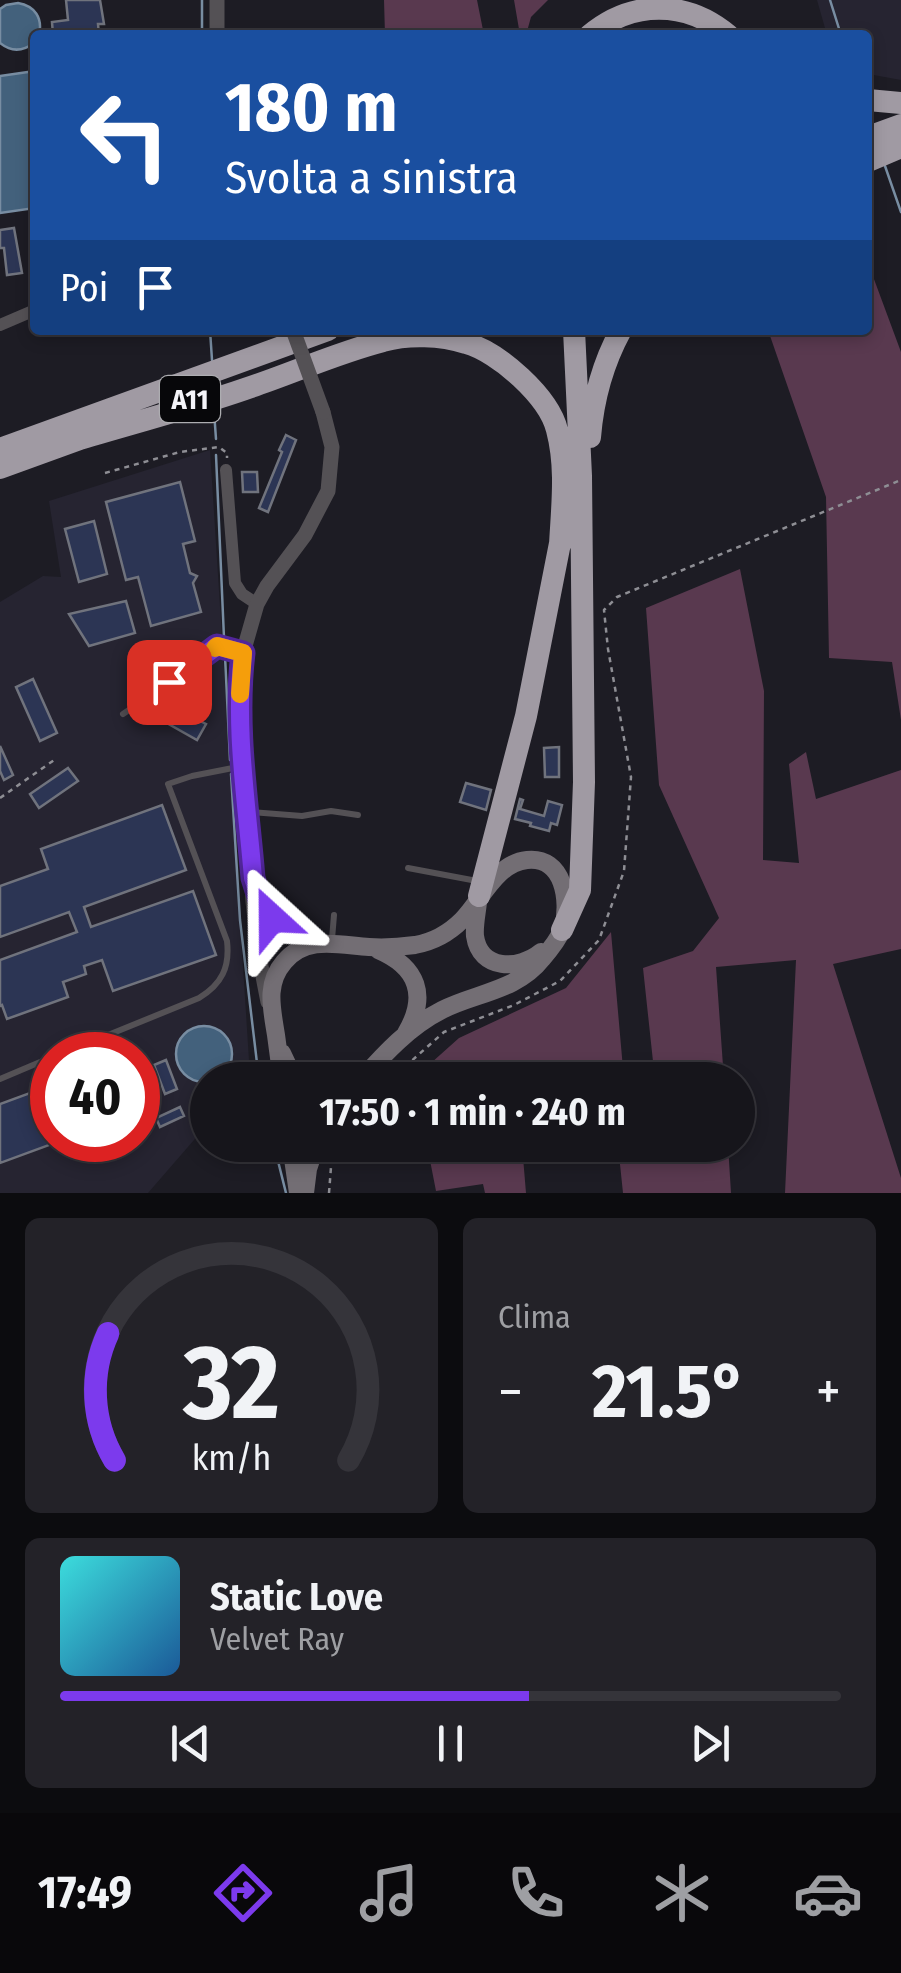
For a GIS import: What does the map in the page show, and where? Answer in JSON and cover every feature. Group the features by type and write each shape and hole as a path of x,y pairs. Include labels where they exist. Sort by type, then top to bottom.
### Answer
{"highway":[{"path":"584,30 606,10 635,0"},
{"path":"685,0 708,9 737,30"},
{"path":"596,30 610,17 628,10 674,6 702,16 721,30"},
{"path":"872,100 901,102"},
{"path":"872,136 901,125"},
{"path":"872,157 901,146"},
{"name":"A11","path":"0,449 314,335"},
{"name":"A11","path":"0,468 367,335"},
{"path":"481,890 526,716 570,486 566,335"},
{"path":"560,933 576,904 582,878 581,476 574,335"},
{"path":"581,565 591,422 599,382 618,335"},
{"path":"76,440 244,390 385,340 418,336 468,343 528,384 557,426 564,469 560,545"}],"main road":[{"path":"280,1062 271,1010 272,986 282,964 292,954 330,942 370,947 411,946 438,937 462,920 481,890 517,862 533,859 558,873 565,892 560,933 528,974 503,988 440,1011 378,1062"},
{"path":"481,890 476,940 480,950 495,962 510,966 525,962 560,933"},
{"path":"370,947 404,964 415,983 417,1007 403,1038"},
{"path":"276,1034 287,1062"},
{"path":"295,1162 302,1193"},
{"path":"302,1193 310,1162"}],"street":[{"path":"216,30 217,0"},
{"path":"0,325 30,312"},
{"path":"271,1010 259,956 240,682 243,653 257,604 305,535 328,491 332,446 296,335"},
{"path":"226,470 235,583 242,594 257,604"},
{"path":"253,878 260,900 277,923 292,934 330,942"}],"lane":[{"path":"123,714 217,646 243,653"},
{"path":"115,1032 199,998 211,991 226,968 227,941 168,784 244,766"},
{"path":"248,812 302,816 331,811 358,815"},
{"path":"408,868 481,890"},
{"path":"330,942 334,915"},
{"path":"0,1079 30,1067"}],"path":[{"path":"105,473 180,452 220,446 228,453 226,470"},
{"path":"410,1062 444,1032 514,1005 560,981 599,940 624,871 630,777 604,610 617,597 901,480"},
{"path":"0,798 57,758"},
{"path":"329,1193 331,1162"}],"shaded area":[{"path":"384,0 477,0 483,30 385,30"},
{"path":"514,0 548,0 531,17 527,30 519,30"},
{"path":"817,0 901,0 901,80 872,75 872,30 826,30"},
{"path":"872,274 901,352 901,720 892,662 829,658 826,497 770,335 872,335"},
{"path":"210,450 249,1062 190,1062 190,1145 148,1193 0,1193 0,602 43,576 61,577 49,501"},
{"path":"740,569 764,691 763,860 799,863 789,764 806,752 816,799 901,770 901,949 833,964 901,1178 901,1193 785,1193 796,960 716,967 723,1062 653,1062 643,968 693,951 719,918 659,785 646,608"},
{"path":"611,932 622,1062 432,1062 459,1038 566,988"},
{"path":"430,1162 523,1162 526,1193 485,1193 483,1184 436,1191"},
{"path":"620,1162 729,1162 731,1193 623,1193"}],"water":[{"path":"24,5 39,18 40,30 30,30 30,45 25,48 17,50 0,43 0,9"},
{"path":"30,72 30,209 0,213 0,76"},
{"path":"193,1028 215,1028 230,1043 231,1062 190,1062 190,1078 178,1065 178,1043"}],"building":[{"path":"66,0 100,0 104,24 98,24 99,30 53,30 52,22 68,20"},
{"path":"14,228 22,273 7,275 0,230"},
{"path":"286,435 296,440 268,512 259,508"},
{"path":"242,472 257,472 258,492 243,492"},
{"path":"180,482 195,541 183,544 190,573 197,576 193,583 201,612 151,626 138,577 126,580 106,502"},
{"path":"94,521 107,574 79,582 65,529"},
{"path":"126,601 135,633 89,646 69,614"},
{"path":"33,679 57,733 40,741 16,687"},
{"path":"167,703 186,714 192,712 192,717 206,724 197,740 158,718"},
{"path":"0,746 13,775 4,780 0,771"},
{"path":"559,747 559,777 545,777 544,748"},
{"path":"68,768 78,781 39,808 30,794"},
{"path":"466,783 491,790 486,810 460,802"},
{"path":"520,799 520,809 544,816 548,801 562,805 557,825 551,823 549,831 515,819"},
{"path":"162,805 186,870 84,907 91,927 193,891 216,955 113,991 102,960 84,966 86,974 63,982 68,997 7,1019 0,1006 0,960 77,932 69,912 0,937 0,886 48,869 41,849"},
{"path":"166,1060 177,1089 165,1094 160,1081 160,1062"},
{"path":"30,1093 30,1152 0,1163 0,1104"},
{"path":"180,1107 184,1116 160,1127 160,1116"}],"waterway":[{"path":"202,0 202,30"},
{"path":"830,0 839,30"},
{"path":"885,166 901,212"},
{"path":"210,335 212,360"},
{"path":"214,411 216,439"},
{"path":"216,455 224,638"},
{"path":"225,656 230,760"},
{"path":"231,774 240,920 257,1062"},
{"path":"278,1162 286,1193"}],"slow traffic":[{"path":"215,648 243,653 240,694"}],"route":[{"path":"169,682 217,646 243,653 241,734 253,878 260,900 272,918"}]}
